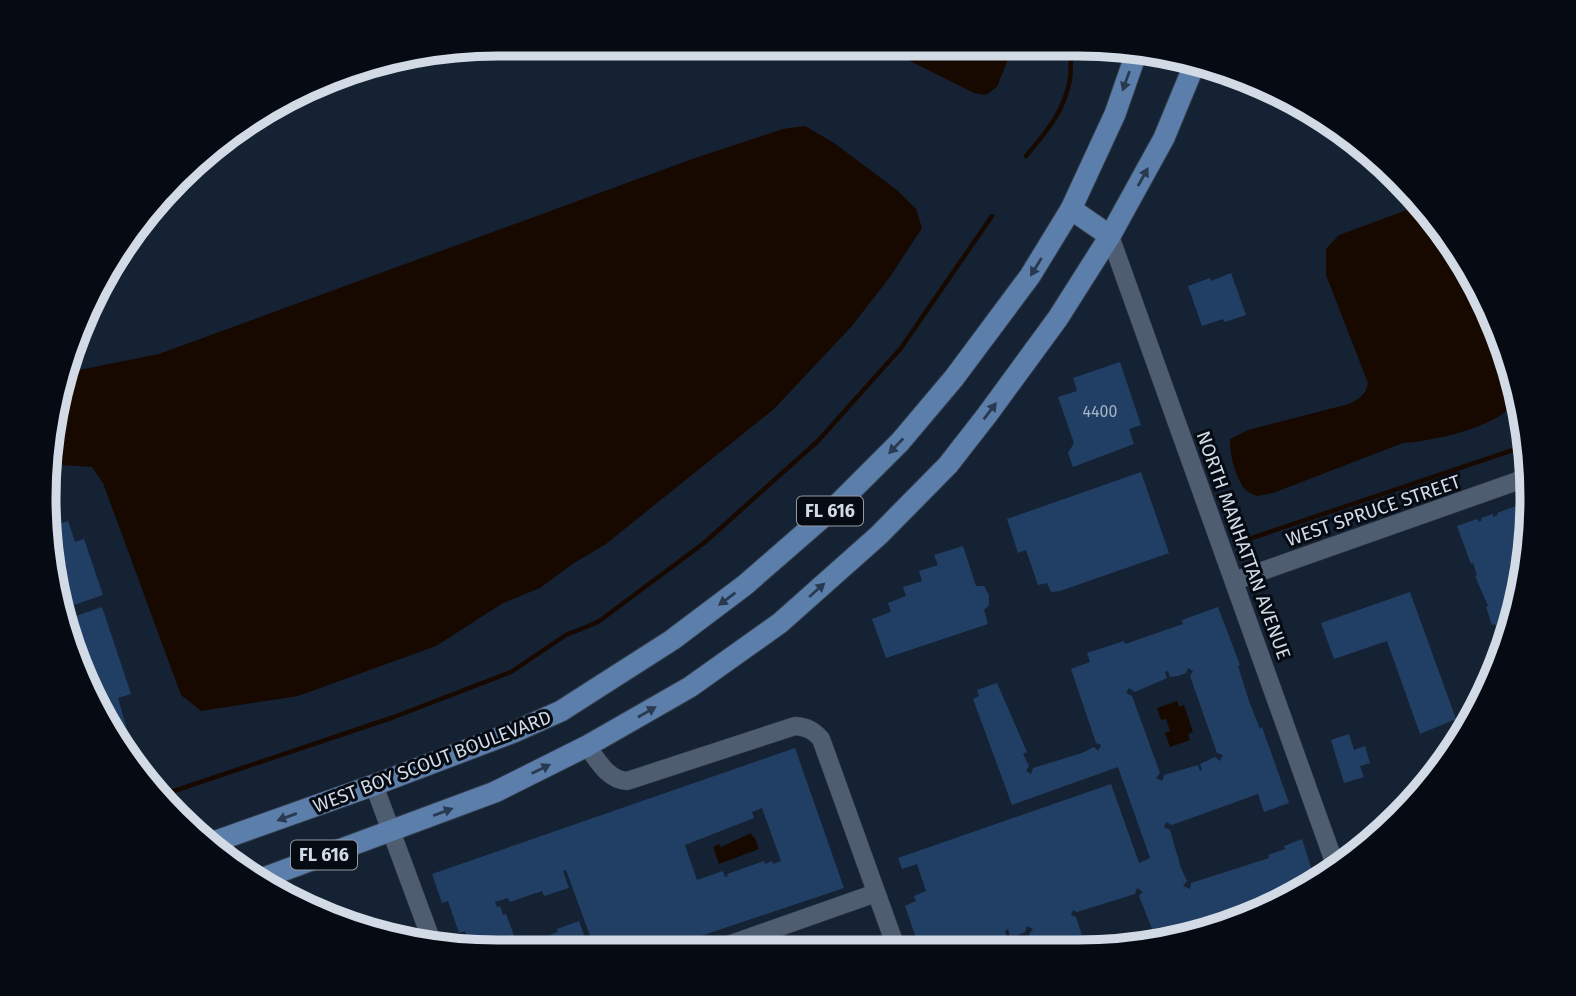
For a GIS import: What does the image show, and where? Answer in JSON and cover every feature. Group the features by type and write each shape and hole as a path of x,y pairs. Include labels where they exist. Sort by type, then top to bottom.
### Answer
{"main road":[{"name":"WEST BOY SCOUT BOULEVARD","path":"219,840 374,785 514,732 561,711 662,647 745,585 838,504 900,442 954,378 1030,276 1071,209 1115,114 1134,60"},
{"name":"FL 616","path":"269,876 495,792 587,746 690,687 769,631 880,535 948,465 1058,318 1110,236 1164,138 1192,71"},
{"path":"1071,209 1110,236"}],"street":[{"name":"NORTH MANHATTAN AVENUE","path":"1110,236 1332,860"},
{"name":"WEST SPRUCE STREET","path":"1234,581 1519,480"},
{"path":"587,746 608,774 618,780 627,781 795,726 813,731 821,739 893,940"},
{"path":"374,785 429,934"},
{"path":"742,940 876,893"}],"shaded area":[{"path":"907,56 1009,56 997,87 986,95 974,93 910,61"},
{"path":"805,126 834,143 897,190 916,209 922,228 890,277 851,327 774,409 606,544 540,588 503,603 436,646 298,696 201,711 181,695 103,483 92,467 57,465 64,412 75,371 159,354 695,158 783,129"},
{"path":"1411,208 1446,252 1461,277 1497,356 1510,405 1491,421 1467,430 1403,443 1273,493 1257,496 1248,492 1236,473 1230,439 1248,430 1349,404 1362,396 1367,387 1368,383 1326,275 1326,249 1339,235"},
{"path":"1177,701 1179,707 1184,705 1193,732 1188,734 1190,740 1170,747 1165,733 1170,731 1166,719 1161,720 1157,708"},
{"path":"751,833 759,849 719,864 713,847 719,844 721,847"}],"building":[{"path":"1231,273 1246,315 1202,326 1188,286"},
{"path":"1120,362 1141,425 1129,429 1134,444 1073,467 1068,453 1074,443 1058,397 1077,391 1073,378"},
{"path":"1141,472 1169,553 1060,591 1051,592 1047,583 1038,585 1026,550 1018,553 1007,519"},
{"path":"1520,506 1516,556 1512,584 1498,637 1494,630 1495,624 1492,625 1486,607 1488,606 1475,576 1477,575 1473,563 1471,564 1457,526 1477,519 1479,522 1481,518 1493,514 1493,517 1498,515 1497,513"},
{"path":"68,521 75,542 84,539 103,595 70,606 64,584 57,524"},
{"path":"963,546 976,586 984,586 989,595 989,605 984,610 988,624 886,658 872,619 891,612 888,603 906,596 903,587 922,581 919,571 938,565 934,555"},
{"path":"1410,592 1456,719 1420,734 1387,641 1334,659 1321,623"},
{"path":"102,607 131,694 118,698 132,747 115,719 90,667 72,617"},
{"path":"1218,607 1240,665 1238,666 1249,701 1260,729 1262,727 1289,803 1264,812 1258,794 1172,825 1166,822 1164,827 1170,830 1187,881 1183,886 1190,889 1191,883 1269,858 1268,855 1302,839 1313,873 1220,917 1164,932 1154,933 1139,896 1143,892 1137,888 1135,894 1077,912 1073,910 1071,915 1076,917 1083,940 1032,940 1029,934 1033,929 1027,926 1025,932 1018,935 1010,936 1008,929 1005,931 1007,937 999,940 917,940 905,906 916,901 914,896 926,891 917,864 902,869 898,858 1111,784 1139,863 1150,858 1118,767 1012,805 973,699 979,696 977,690 997,683 1027,752 1023,754 1029,766 1026,771 1031,774 1033,768 1094,747 1098,751 1101,745 1096,743 1071,669 1090,662 1087,653 1124,641 1125,644 1183,624 1182,620","holes":["1188,668 1193,671 1190,676 1217,753 1223,755 1220,761 1215,757 1200,764 1200,771 1198,765 1164,775 1162,781 1156,778 1160,773 1132,696 1126,693 1129,688 1135,692 1167,678 1165,672 1168,671 1170,677 1178,676 1186,673"]},
{"path":"1349,734 1354,750 1365,746 1370,763 1360,766 1364,777 1344,783 1331,740"},
{"path":"795,748 844,888 689,940 592,940 566,870 563,871 569,888 544,896 542,891 510,902 508,898 495,902 497,907 500,906 503,915 506,914 515,938 511,940 483,939 481,935 468,939 465,931 459,933 448,901 442,903 432,874","holes":["762,808 781,861 773,864 772,861 765,864 764,861 725,877 723,871 697,880 685,845 754,818 752,812"]},
{"path":"579,921 586,940 536,940 558,932 557,929"}],"waterway":[{"path":"1026,156 1048,129 1064,101 1072,56"},
{"path":"169,793 394,717 511,672 566,635 598,622 704,543 818,441 901,348 992,216"},
{"path":"1240,542 1517,449"}]}
